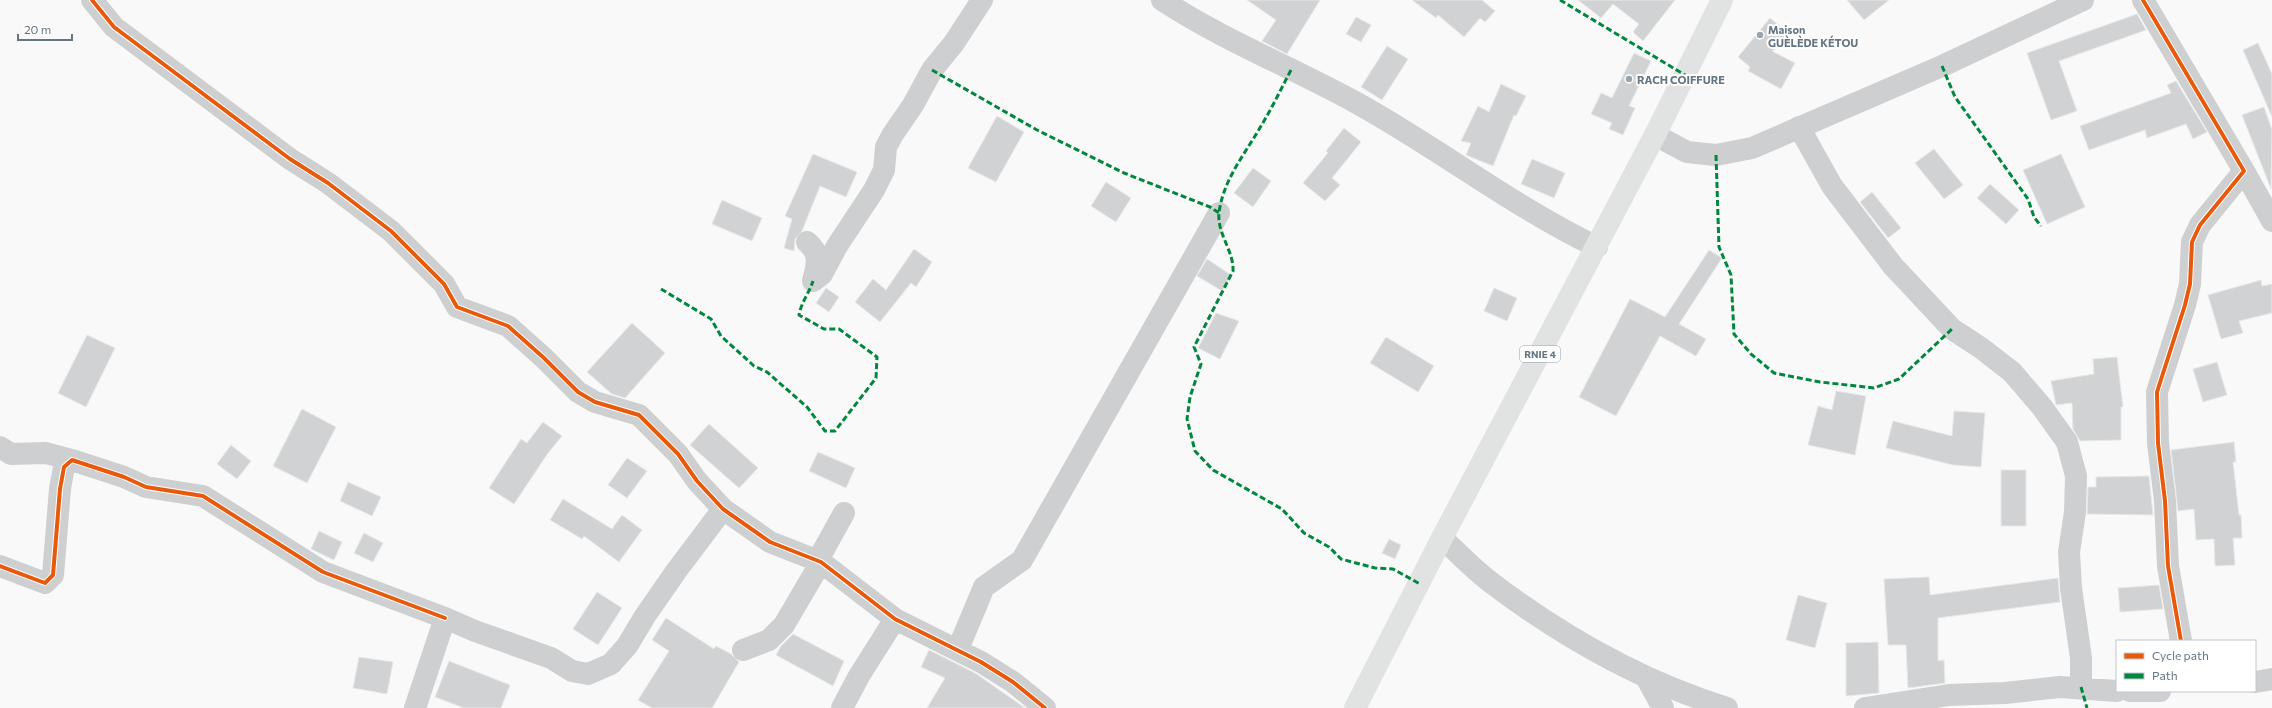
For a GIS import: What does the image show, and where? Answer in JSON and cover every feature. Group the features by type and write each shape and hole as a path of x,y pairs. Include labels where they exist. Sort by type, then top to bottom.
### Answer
{"main road":[{"name":"RNIE 4","path":"1355,708 1442,538 1597,247 1722,0"}],"street":[{"path":"92,0 114,27 290,159 328,183 391,231 444,284 457,307 508,326 544,358 578,392 595,402 639,415 678,454 697,481 723,509 770,542 819,561 895,619 958,649 1013,682 1045,708"},
{"path":"807,242 814,248 818,263 813,282 822,274 837,246 874,190 884,170 886,147 893,134 913,105 932,70 954,43 982,0"},
{"path":"1162,0 1199,24 1355,102 1425,144 1491,187 1597,247"},
{"path":"1655,135 1687,152 1716,155 1752,148 1942,66 2083,0"},
{"path":"2143,0 2272,221"},
{"path":"1799,127 1832,186 1893,266 1952,329 1982,348 2012,372 2042,407 2067,442 2076,476 2075,512 2069,552 2071,588 2081,658 2081,687"},
{"path":"2181,640 2168,566 2165,501 2158,444 2157,392 2190,284 2192,242 2200,225 2244,171"},
{"path":"958,649 984,587 1022,560 1219,213"},
{"path":"0,448 11,454 46,453 124,477 146,487 202,496 323,572 445,618 475,631 551,658 572,671 588,674 611,664 627,646 645,616 677,570 723,509"},
{"path":"0,566 45,583 53,575 60,489 64,467 72,460"},
{"path":"743,650 769,640 784,625 844,513"},
{"path":"1442,538 1489,581 1557,628 1647,679 1727,708"},
{"path":"415,708 445,618"},
{"path":"842,708 859,676 895,619"},
{"path":"1647,679 1663,708"},
{"path":"2256,682 2272,679"},
{"path":"1865,708 1949,695 2005,693 2060,687 2081,687 2116,691"}],"building":[{"path":"1247,0 1320,0 1287,54 1262,41 1276,20"},
{"path":"1412,0 1482,0 1495,11 1485,22 1480,18 1464,37 1438,15 1436,18"},
{"path":"1578,0 1675,0 1643,41 1633,32 1639,24 1613,4 1601,18"},
{"path":"1847,0 1889,0 1864,20"},
{"path":"2137,14 2146,30 2059,61 2077,111 2051,120 2027,53"},
{"path":"1356,17 1371,25 1361,42 1346,34"},
{"path":"1770,18 1782,28 1791,40 1772,51 1795,63 1781,89 1748,71 1750,67 1738,57"},
{"path":"2258,43 2272,74 2272,117 2243,50"},
{"path":"1387,46 1408,59 1382,100 1361,87"},
{"path":"1634,53 1651,61 1629,106 1635,108 1623,135 1609,129 1612,123 1591,114 1601,93 1612,98"},
{"path":"2176,81 2207,132 2193,139 2186,124 2147,138 2145,130 2089,150 2080,126 2171,93 2167,85"},
{"path":"1501,84 1526,96 1516,116 1514,115 1493,166 1466,155 1471,143 1461,141 1478,106 1489,112"},
{"path":"2264,107 2272,130 2271,189 2242,115"},
{"path":"997,116 1024,132 996,182 968,168"},
{"path":"1344,128 1361,142 1332,178 1340,185 1325,201 1303,183 1328,153 1326,151"},
{"path":"1934,149 1963,185 1944,199 1915,163"},
{"path":"813,154 857,172 846,197 820,186 802,231 795,239 794,251 784,248 792,219 785,216"},
{"path":"2061,154 2085,207 2047,224 2023,170"},
{"path":"1532,159 1565,173 1554,198 1521,184"},
{"path":"1253,168 1271,181 1253,207 1234,193"},
{"path":"1106,182 1131,198 1116,222 1091,206"},
{"path":"1990,184 2019,210 2006,224 1977,198"},
{"path":"1872,192 1901,228 1888,238 1860,202"},
{"path":"722,200 762,218 752,241 712,224"},
{"path":"914,249 932,262 916,287 911,283 880,322 855,302 873,279 886,290"},
{"path":"1709,250 1722,258 1679,324 1706,339 1696,356 1660,336 1616,416 1579,397 1630,299 1665,317"},
{"path":"1207,259 1231,275 1222,291 1197,276"},
{"path":"2261,280 2262,286 2272,284 2272,313 2239,321 2243,333 2221,339 2208,295"},
{"path":"826,288 839,297 829,312 816,303"},
{"path":"1494,288 1517,298 1507,321 1484,311"},
{"path":"1216,313 1239,321 1220,359 1198,348"},
{"path":"632,323 665,353 625,398 612,394 587,372"},
{"path":"87,335 115,348 86,407 58,393"},
{"path":"1386,337 1434,366 1418,392 1370,363"},
{"path":"2117,357 2123,407 2121,407 2121,440 2080,441 2073,429 2072,403 2056,405 2051,381 2094,374 2093,359"},
{"path":"2217,362 2227,395 2203,402 2193,369"},
{"path":"1836,391 1866,396 1855,455 1808,445 1818,406 1832,410"},
{"path":"302,409 336,427 307,483 273,466"},
{"path":"1954,411 1985,413 1981,467 1953,465 1886,448 1893,421 1952,436"},
{"path":"543,422 562,436 548,453 514,504 489,488 521,439 527,443"},
{"path":"709,424 758,468 739,488 690,445"},
{"path":"2234,442 2236,462 2233,462 2239,515 2241,515 2242,538 2233,538 2235,565 2215,566 2214,539 2196,540 2194,509 2178,511 2171,450"},
{"path":"231,445 251,461 237,479 217,464"},
{"path":"818,452 855,468 846,488 809,471"},
{"path":"627,458 647,471 627,498 608,485"},
{"path":"2001,470 2026,470 2026,526 2001,526"},
{"path":"2149,476 2153,515 2087,514 2088,487 2096,487 2096,477"},
{"path":"348,482 381,497 372,516 340,501"},
{"path":"563,499 612,529 622,515 642,530 619,562 584,536 582,539 550,520"},
{"path":"319,531 342,542 334,560 311,549"},
{"path":"364,533 383,543 373,562 354,553"},
{"path":"1389,539 1401,545 1395,559 1382,553"},
{"path":"1929,577 1930,595 2058,578 2060,602 1938,618 1938,661 1944,660 1945,683 1908,688 1906,645 1888,645 1884,579"},
{"path":"2159,585 2163,609 2120,612 2118,588"},
{"path":"597,592 622,608 598,645 573,629"},
{"path":"1798,595 1827,603 1815,648 1786,640"},
{"path":"666,618 714,649 716,646 731,654 739,662 712,708 652,708 638,700 669,651 652,640"},
{"path":"793,634 844,661 833,686 776,655 781,646"},
{"path":"1878,642 1879,693 1846,696 1846,643"},
{"path":"929,650 975,673 1025,708 927,708 945,678 921,667"},
{"path":"359,657 393,662 387,694 353,688"},
{"path":"449,661 510,685 501,708 464,708 435,697"}],"marked path":[{"path":"1560,0 1685,75"},
{"path":"1942,66 1955,97 2028,199 2034,217 2041,226"},
{"path":"932,70 1037,130 1124,173 1210,207 1219,213"},
{"path":"1291,70 1273,105 1230,178 1221,201 1219,213 1220,228 1231,256 1233,271 1194,347 1201,364 1190,397 1187,419 1195,451 1213,470 1282,509 1304,533 1329,547 1341,559 1375,568 1393,569 1420,584"},
{"path":"1716,155 1719,247 1731,275 1734,334 1751,354 1774,373 1820,382 1874,388 1899,379 1952,329"},
{"path":"661,289 711,319 721,336 754,366 767,372 807,407 825,431 835,431 876,378 877,357 839,329 824,329 799,315 801,306 813,281"},
{"path":"2081,687 2087,708"}],"cycle path":[{"path":"92,0 114,27 290,159 328,183 391,231 444,284 457,307 508,326 544,358 578,392 595,402 639,415 678,454 697,481 723,509 770,542 821,562 895,619 981,662 1013,682 1045,708"},
{"path":"2143,0 2244,171 2200,225 2192,242 2190,284 2185,305 2157,392 2158,443 2165,501 2168,566 2181,640"},
{"path":"0,566 45,583 53,575 60,489 64,467 72,460 124,477 146,487 203,496 323,572 445,618"}],"place":[{"name":"Maison GUÈLÈDE KÉTOU","path":"1760,35"},
{"name":"RACH COIFFURE","path":"1629,79"}]}
